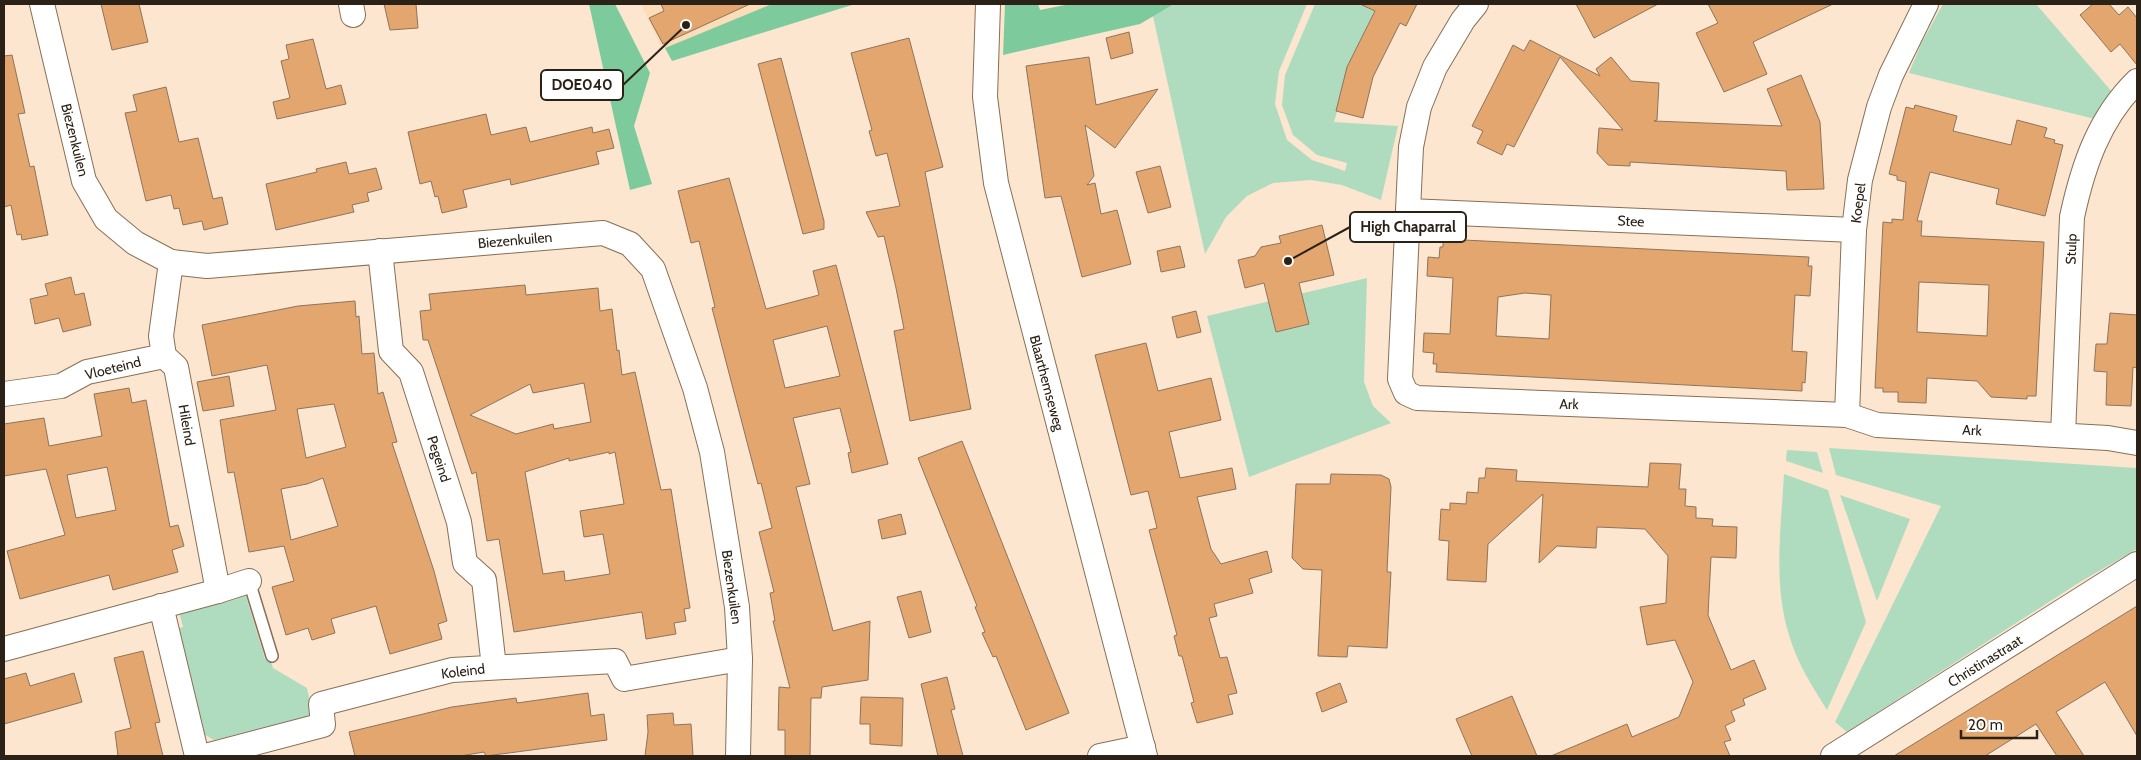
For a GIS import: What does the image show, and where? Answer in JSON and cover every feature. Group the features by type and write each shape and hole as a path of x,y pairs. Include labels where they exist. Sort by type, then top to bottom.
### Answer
{"street":[{"name":"Biezenkuilen","path":"42,4 84,181 106,219 135,243 171,262 207,266 603,233 630,244 653,269 695,388 712,452 737,607 740,659 738,756"},
{"name":"Blaarthemseweg","path":"988,4 985,97 996,183 1144,752"},
{"name":"Ark","path":"1476,4 1463,20 1435,67 1419,106 1411,147 1400,379 1406,392 1417,398 1847,415 1877,425 2108,438 2137,444"},
{"name":"Koepel","path":"1847,415 1854,230 1860,180 1879,107 1891,75 1926,4"},
{"name":"Stulp","path":"2063,435 2072,217 2078,187 2088,156 2101,128 2120,100 2137,81"},
{"name":"Stee","path":"1408,211 1854,230"},
{"name":"Pegeind","path":"380,251 391,351 411,372 460,522 465,563 484,580 494,667"},
{"name":"Hileind","path":"171,262 161,336 164,356 176,368 218,591"},
{"name":"Vloeteind","path":"4,394 61,386 87,372 164,356"},
{"name":"Christinastraat","path":"1833,756 2137,564"},
{"path":"4,649 250,581"},
{"path":"161,606 197,756"},
{"name":"Koleind","path":"205,756 323,725 321,704 452,670 615,661 624,679 740,659"},
{"path":"1100,756 1144,752"}],"lane":[{"path":"250,581 272,656"}],"shaded area":[{"path":"641,4 772,4 665,48 661,47"}],"green space":[{"path":"589,4 615,4 650,73 634,126 652,184 630,190"},
{"path":"772,4 855,4 672,61 665,48"},
{"path":"1005,4 1038,4 1040,10 1070,4 1174,4 1140,24 1003,55"},
{"path":"1174,4 1307,4 1279,71 1275,104 1287,140 1312,160 1345,171 1347,163 1317,155 1293,135 1282,105 1285,75 1315,4 1378,4 1354,54 1334,122 1398,126 1381,200 1342,185 1311,180 1273,183 1247,196 1226,217 1205,254 1153,16"},
{"path":"1943,4 2036,4 2113,93 2095,119 1909,73 1921,44"},
{"path":"1367,278 1364,382 1373,406 1391,423 1249,477 1207,316"},
{"path":"1829,448 2137,468 2137,549 2080,582 1847,732 1835,722 1941,506 1836,475"},
{"path":"1787,450 1817,452 1823,473 1786,461"},
{"path":"1784,474 1828,490 1866,622 1827,710 1796,655 1784,616 1779,555"},
{"path":"1840,495 1910,519 1877,601"},
{"path":"244,590 265,659 270,658 273,668 307,688 313,716 214,740 200,732 175,629 183,627 178,608"}],"building":[{"path":"101,4 139,4 148,42 112,50"},
{"path":"384,4 416,4 418,28 390,30"},
{"path":"661,4 750,4 663,44 649,18 664,11"},
{"path":"1360,4 1417,4 1406,26 1400,23 1373,77 1363,118 1336,111 1347,67 1375,11"},
{"path":"1576,4 1658,4 1594,38"},
{"path":"1708,4 1833,4 1753,42 1767,74 1724,92 1696,33 1718,23"},
{"path":"2093,4 2109,4 2119,15 2128,7 2137,18 2137,65 2120,44 2111,52 2080,15"},
{"path":"1129,32 1133,53 1111,59 1106,38"},
{"path":"909,38 943,167 925,172 971,409 910,421 894,331 904,329 896,288 884,236 878,237 866,212 900,206 887,153 876,156 869,131 872,130 851,53"},
{"path":"313,39 326,89 341,85 346,104 277,119 273,102 290,98 281,61 289,59 286,45"},
{"path":"1530,40 1600,76 1596,69 1611,57 1631,81 1659,83 1657,120 1654,121 1782,126 1767,89 1801,75 1820,122 1824,189 1787,190 1786,171 1630,162 1630,166 1608,165 1597,153 1599,128 1623,130 1560,57 1514,147 1507,144 1502,155 1477,143 1483,131 1472,126 1513,45 1524,51"},
{"path":"12,55 25,113 18,114 30,167 34,166 48,235 22,240 21,234 17,235 11,205 4,207 4,56"},
{"path":"1089,57 1096,105 1158,89 1115,148 1085,125 1094,176 1087,185 1095,183 1101,214 1117,210 1131,264 1082,277 1061,196 1045,198 1026,66"},
{"path":"781,58 824,221 824,229 803,234 758,64"},
{"path":"166,87 179,142 198,138 213,199 222,197 228,224 204,230 202,221 183,225 179,208 174,209 171,195 146,201 125,113 137,111 133,95"},
{"path":"1915,105 1957,116 1953,131 2011,145 2017,120 2047,128 2044,137 2055,140 2054,143 2063,145 2045,216 1996,204 1999,189 1930,172 1917,221 1922,221 1921,236 2044,242 2036,396 2027,396 2027,399 1991,397 1977,381 1927,378 1926,403 1898,402 1898,392 1883,392 1883,388 1875,388 1883,222 1892,223 1892,219 1903,220 1906,182 1897,180 1897,176 1889,174 1906,107 1914,109","holes":["1919,282 1989,285 1987,336 1917,332"]},
{"path":"486,114 491,135 526,127 530,142 592,127 593,133 609,129 614,148 596,152 599,164 511,185 510,179 463,190 467,207 442,213 438,196 435,197 431,181 420,184 408,132"},
{"path":"346,162 349,174 376,168 382,189 367,193 369,201 352,205 354,212 276,230 266,184 317,172 316,169"},
{"path":"1160,166 1171,207 1148,213 1136,172"},
{"path":"729,178 766,309 819,295 813,271 836,265 888,464 852,473 848,453 851,452 840,408 793,418 810,484 796,487 833,631 870,621 868,680 822,687 821,698 811,698 810,756 785,756 785,730 778,730 779,687 790,688 773,621 775,621 770,593 774,592 759,532 772,528 761,483 758,484 712,308 715,307 699,241 691,243 678,191","holes":["827,326 840,376 785,388 773,340"]},
{"path":"1322,225 1334,275 1299,283 1309,324 1276,332 1264,283 1245,288 1238,260 1255,256 1261,247 1281,243 1279,236"},
{"path":"1443,239 1809,257 1808,266 1812,266 1810,296 1795,295 1792,351 1807,352 1805,383 1802,382 1802,391 1436,372 1437,364 1433,364 1434,353 1423,352 1424,333 1450,334 1453,278 1427,276 1428,257 1439,258 1440,247 1443,247","holes":["1525,293 1551,295 1549,339 1496,336 1498,297"]},
{"path":"1180,246 1185,267 1161,272 1157,251"},
{"path":"71,277 75,295 84,293 91,325 63,332 59,318 35,324 30,299 48,295 45,284"},
{"path":"525,285 526,295 598,288 600,311 612,309 622,375 635,372 661,490 671,489 690,608 684,609 686,621 674,623 676,634 646,639 642,612 514,632 499,539 487,541 476,472 472,474 428,340 423,340 420,311 431,310 429,294","holes":["584,383 591,422 554,429 553,424 516,434 470,415 530,384 533,393","609,452 609,454 615,452 624,504 580,511 584,537 603,534 610,574 565,581 564,571 543,574 525,472 569,458 569,461"]},
{"path":"355,301 356,317 359,316 362,354 374,353 378,394 383,392 397,442 392,443 434,571 447,621 438,624 442,639 390,654 376,606 331,619 335,633 312,640 308,628 286,635 272,587 294,581 284,546 249,552 234,472 228,473 220,420 276,410 267,365 212,376 202,325 298,306","holes":["334,404 346,447 306,458 297,409","323,478 338,526 291,540 281,489 307,484"]},
{"path":"1196,311 1201,332 1177,338 1172,317"},
{"path":"2110,313 2137,315 2137,368 2133,367 2131,406 2106,405 2107,372 2094,371 2096,344 2107,344"},
{"path":"1146,343 1158,391 1211,378 1221,420 1169,432 1180,478 1232,468 1236,489 1197,497 1211,549 1221,564 1267,551 1272,572 1249,579 1253,593 1214,604 1217,616 1209,618 1220,658 1227,657 1237,693 1228,695 1233,714 1197,723 1191,703 1194,702 1182,656 1179,656 1174,636 1177,635 1149,530 1157,528 1148,491 1131,495 1095,355"},
{"path":"229,376 234,406 203,411 197,382"},
{"path":"129,388 132,403 146,400 170,527 178,525 184,546 172,550 178,572 113,590 109,575 20,599 7,551 65,535 46,469 4,476 4,424 44,418 49,446 102,436 94,394","holes":["107,467 116,510 76,518 67,475"]},
{"path":"962,441 1069,713 1026,730 996,656 993,657 982,633 985,632 975,607 977,606 918,458"},
{"path":"1650,463 1681,464 1679,489 1686,489 1685,506 1696,507 1696,518 1713,519 1712,526 1737,527 1736,558 1711,557 1708,615 1731,670 1754,660 1766,689 1743,699 1745,705 1731,711 1735,721 1725,726 1731,740 1724,742 1730,756 1551,756 1627,724 1632,737 1679,717 1693,682 1675,640 1647,645 1640,607 1666,603 1668,556 1645,529 1597,527 1596,548 1557,546 1539,563 1543,494 1488,544 1486,582 1447,580 1449,541 1439,540 1441,509 1450,510 1450,503 1466,504 1467,492 1478,493 1479,478 1485,478 1486,468 1517,470 1516,481 1648,487"},
{"path":"1331,474 1381,475 1389,479 1391,487 1387,572 1391,572 1387,648 1348,646 1347,657 1318,656 1322,570 1303,569 1292,558 1296,484 1330,484"},
{"path":"901,514 906,534 882,539 878,520"},
{"path":"921,591 931,632 909,638 897,597"},
{"path":"2137,606 2137,736 2105,682 2056,712 2084,756 2057,756 2036,724 1985,756 1894,756"},
{"path":"143,651 160,722 155,723 163,756 118,756 115,732 131,728 114,658"},
{"path":"26,673 30,686 74,673 82,702 4,724 4,679"},
{"path":"947,677 955,709 951,710 963,756 938,756 921,684"},
{"path":"1340,683 1347,702 1322,712 1316,693"},
{"path":"588,693 591,716 604,714 607,740 486,756 484,752 460,756 355,756 349,732 452,707 516,698 517,703"},
{"path":"1512,696 1537,756 1472,756 1456,719"},
{"path":"861,697 903,698 902,746 870,744 870,724 860,724"},
{"path":"673,713 674,725 691,724 693,756 645,756 648,732 647,715"}],"place":[{"name":"DOE040","path":"686,25"},
{"name":"High Chaparral","path":"1288,261"}]}
